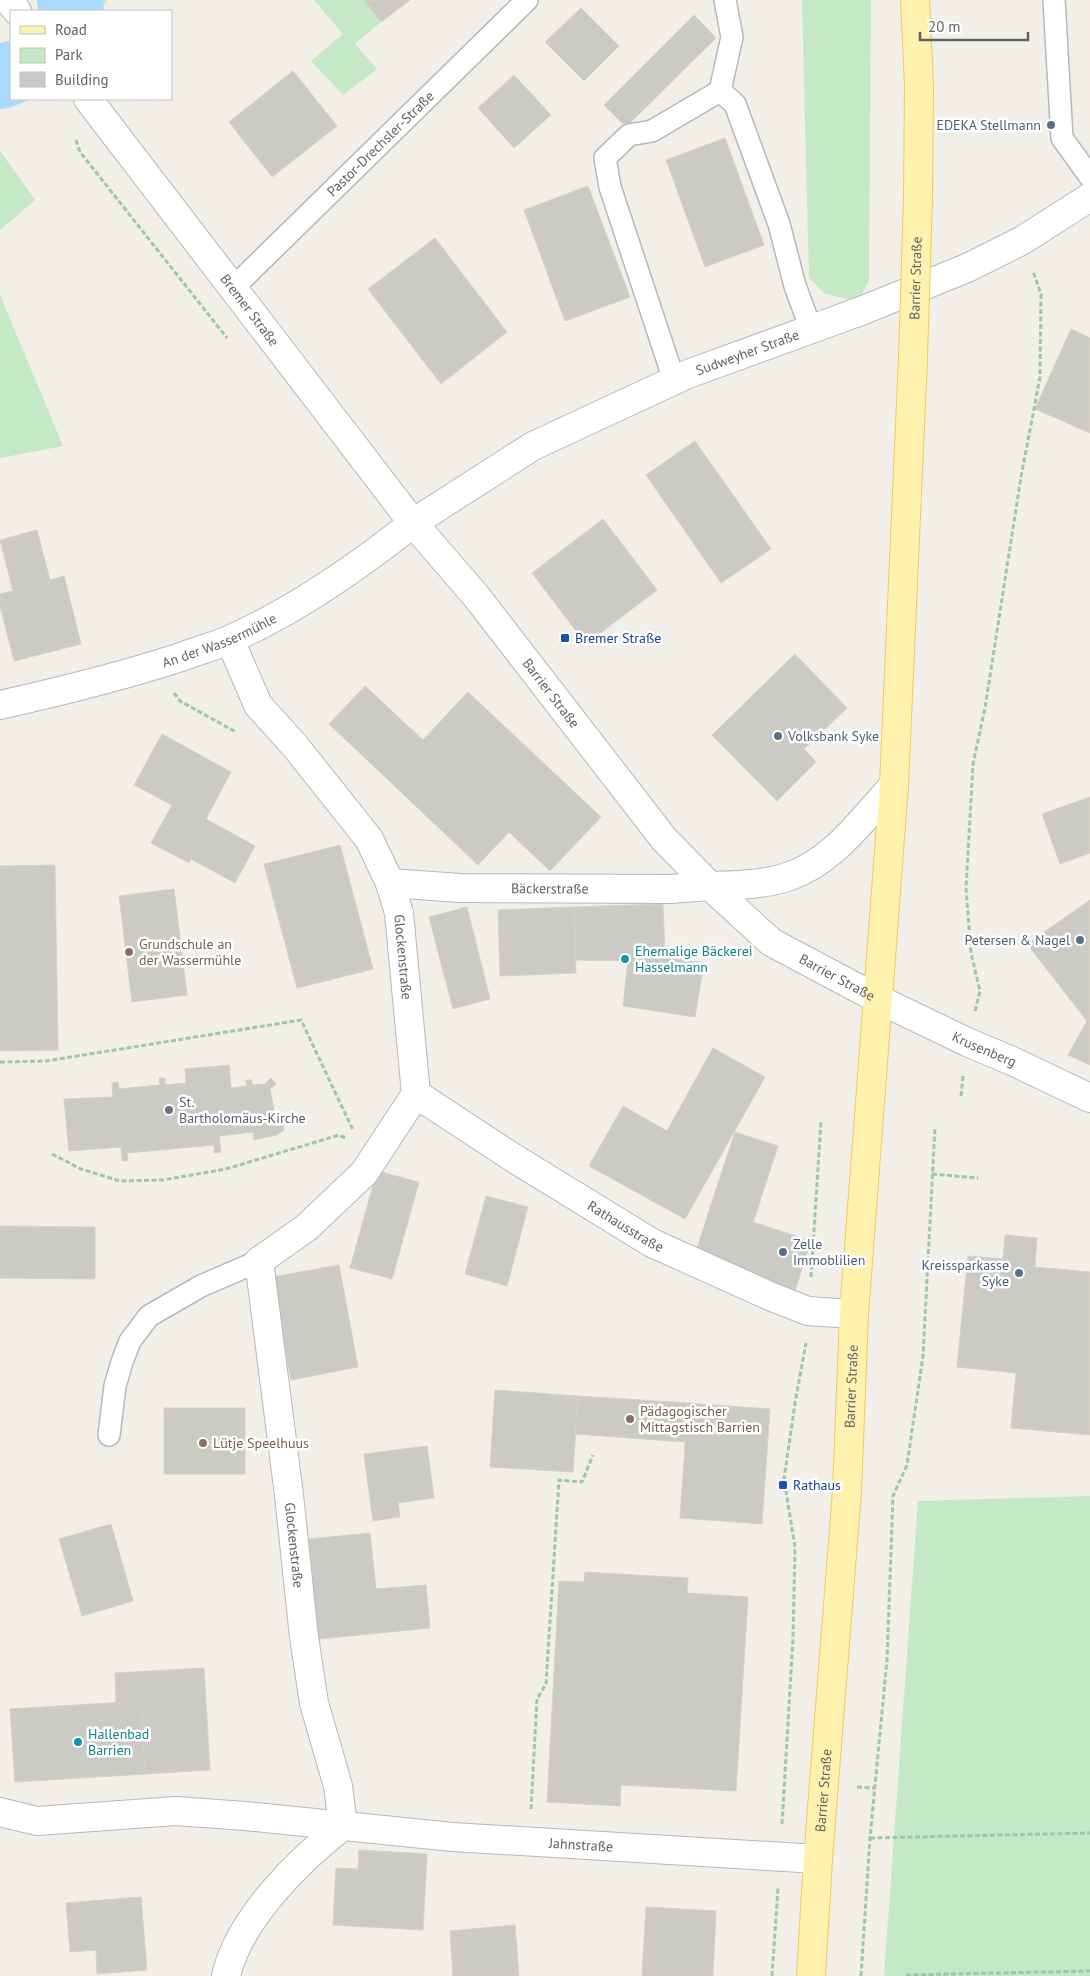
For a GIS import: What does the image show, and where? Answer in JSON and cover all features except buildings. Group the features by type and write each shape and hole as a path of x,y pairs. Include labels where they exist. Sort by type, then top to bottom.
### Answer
{"main road":[{"name":"Barrier Straße","path":"811,1976 818,1859 848,1491 854,1314 894,785 913,358 918,197 919,86 915,0"}],"street":[{"name":"Bremer Straße","path":"89,100 413,522"},
{"name":"Sudweyher Straße","path":"413,522 532,446 674,380 967,268 1023,240 1090,197"},
{"name":"An der Wassermühle","path":"0,705 161,664 230,640 291,608 390,541 413,522"},
{"name":"Barrier Straße","path":"413,522 476,596 664,839 710,886 771,942 878,999"},
{"name":"Glockenstraße","path":"230,640 258,705 295,746 369,838 390,883 399,913 416,1094"},
{"path":"710,886 766,882 792,876 820,861 844,839 894,785"},
{"name":"Bäckerstraße","path":"390,883 460,888 670,889 710,886"},
{"name":"Krusenberg","path":"878,999 966,1042 1012,1060 1090,1098"},
{"path":"259,1261 306,1228 364,1173 416,1094"},
{"name":"Rathausstraße","path":"416,1094 512,1157 652,1243 772,1297 808,1311 854,1314"},
{"name":"Glockenstraße","path":"259,1261 289,1495 304,1637 314,1704 338,1786 343,1826"},
{"path":"0,1812 37,1821 176,1811 343,1826"},
{"path":"226,1976 242,1934 258,1911 312,1851 343,1826"},
{"name":"Jahnstraße","path":"343,1826 454,1837 780,1855 818,1859"}],"lane":[{"name":"Pastor-Drechsler-Straße","path":"234,287 527,0"},
{"path":"674,380 610,187 605,158 629,135 652,131 720,91 732,38 725,0"},
{"path":"1054,0 1062,138 1090,177"},
{"path":"720,91 735,104 779,224 795,286 811,329"},
{"path":"109,1435 115,1386 122,1362 130,1341 149,1316 201,1286 259,1261"}],"path":[{"path":"971,953 966,888 973,764 986,708 1018,496 1040,377 1041,294 1023,240"},
{"path":"0,1062 46,1061 300,1020 356,1137"},
{"path":"772,1976 793,1638 795,1548 784,1479 806,1345 821,1121"},
{"path":"861,1976 870,1838 887,1660 893,1496 907,1464 923,1356 935,1127"},
{"path":"52,1154 81,1169 120,1181 163,1180 226,1169 339,1135 353,1142"},
{"path":"932,1174 978,1178"},
{"path":"530,1842 537,1699 546,1684 559,1480 582,1482 593,1455"},
{"path":"870,1838 1090,1833"},
{"path":"906,1975 1090,1971"}],"green space":[{"path":"71,0 107,0 102,10 79,10"},
{"path":"314,0 364,0 381,22 355,44 377,69 343,95 311,61 343,34"},
{"path":"802,0 871,0 869,280 859,301 825,294 809,278"},
{"path":"0,151 35,200 0,230"},
{"path":"0,295 63,446 0,458"},
{"path":"1090,1496 1090,1976 884,1976 918,1501"}],"waterway":[{"path":"69,0 72,10"},
{"path":"0,55 10,63"},
{"path":"0,77 10,73"}],"place":[{"name":"EDEKA Stellmann","path":"1051,125"},
{"name":"Bremer Straße","path":"565,638"},
{"name":"Volksbank Syke","path":"778,736"},
{"name":"Petersen & Nagel","path":"1080,940"},
{"name":"Grundschule an der Wassermühle","path":"129,952"},
{"name":"Ehemalige Bäckerei Hasselmann","path":"625,959"},
{"name":"St. Bartholomäus-Kirche","path":"169,1110"},
{"name":"Zelle Immoblilien","path":"783,1252"},
{"name":"Kreissparkasse Syke","path":"1019,1273"},
{"name":"Pädagogischer Mittagstisch Barrien","path":"630,1419"},
{"name":"Lütje Speelhuus","path":"203,1443"},
{"name":"Rathaus","path":"783,1485"},
{"name":"Hallenbad Barrien","path":"78,1742"}]}
